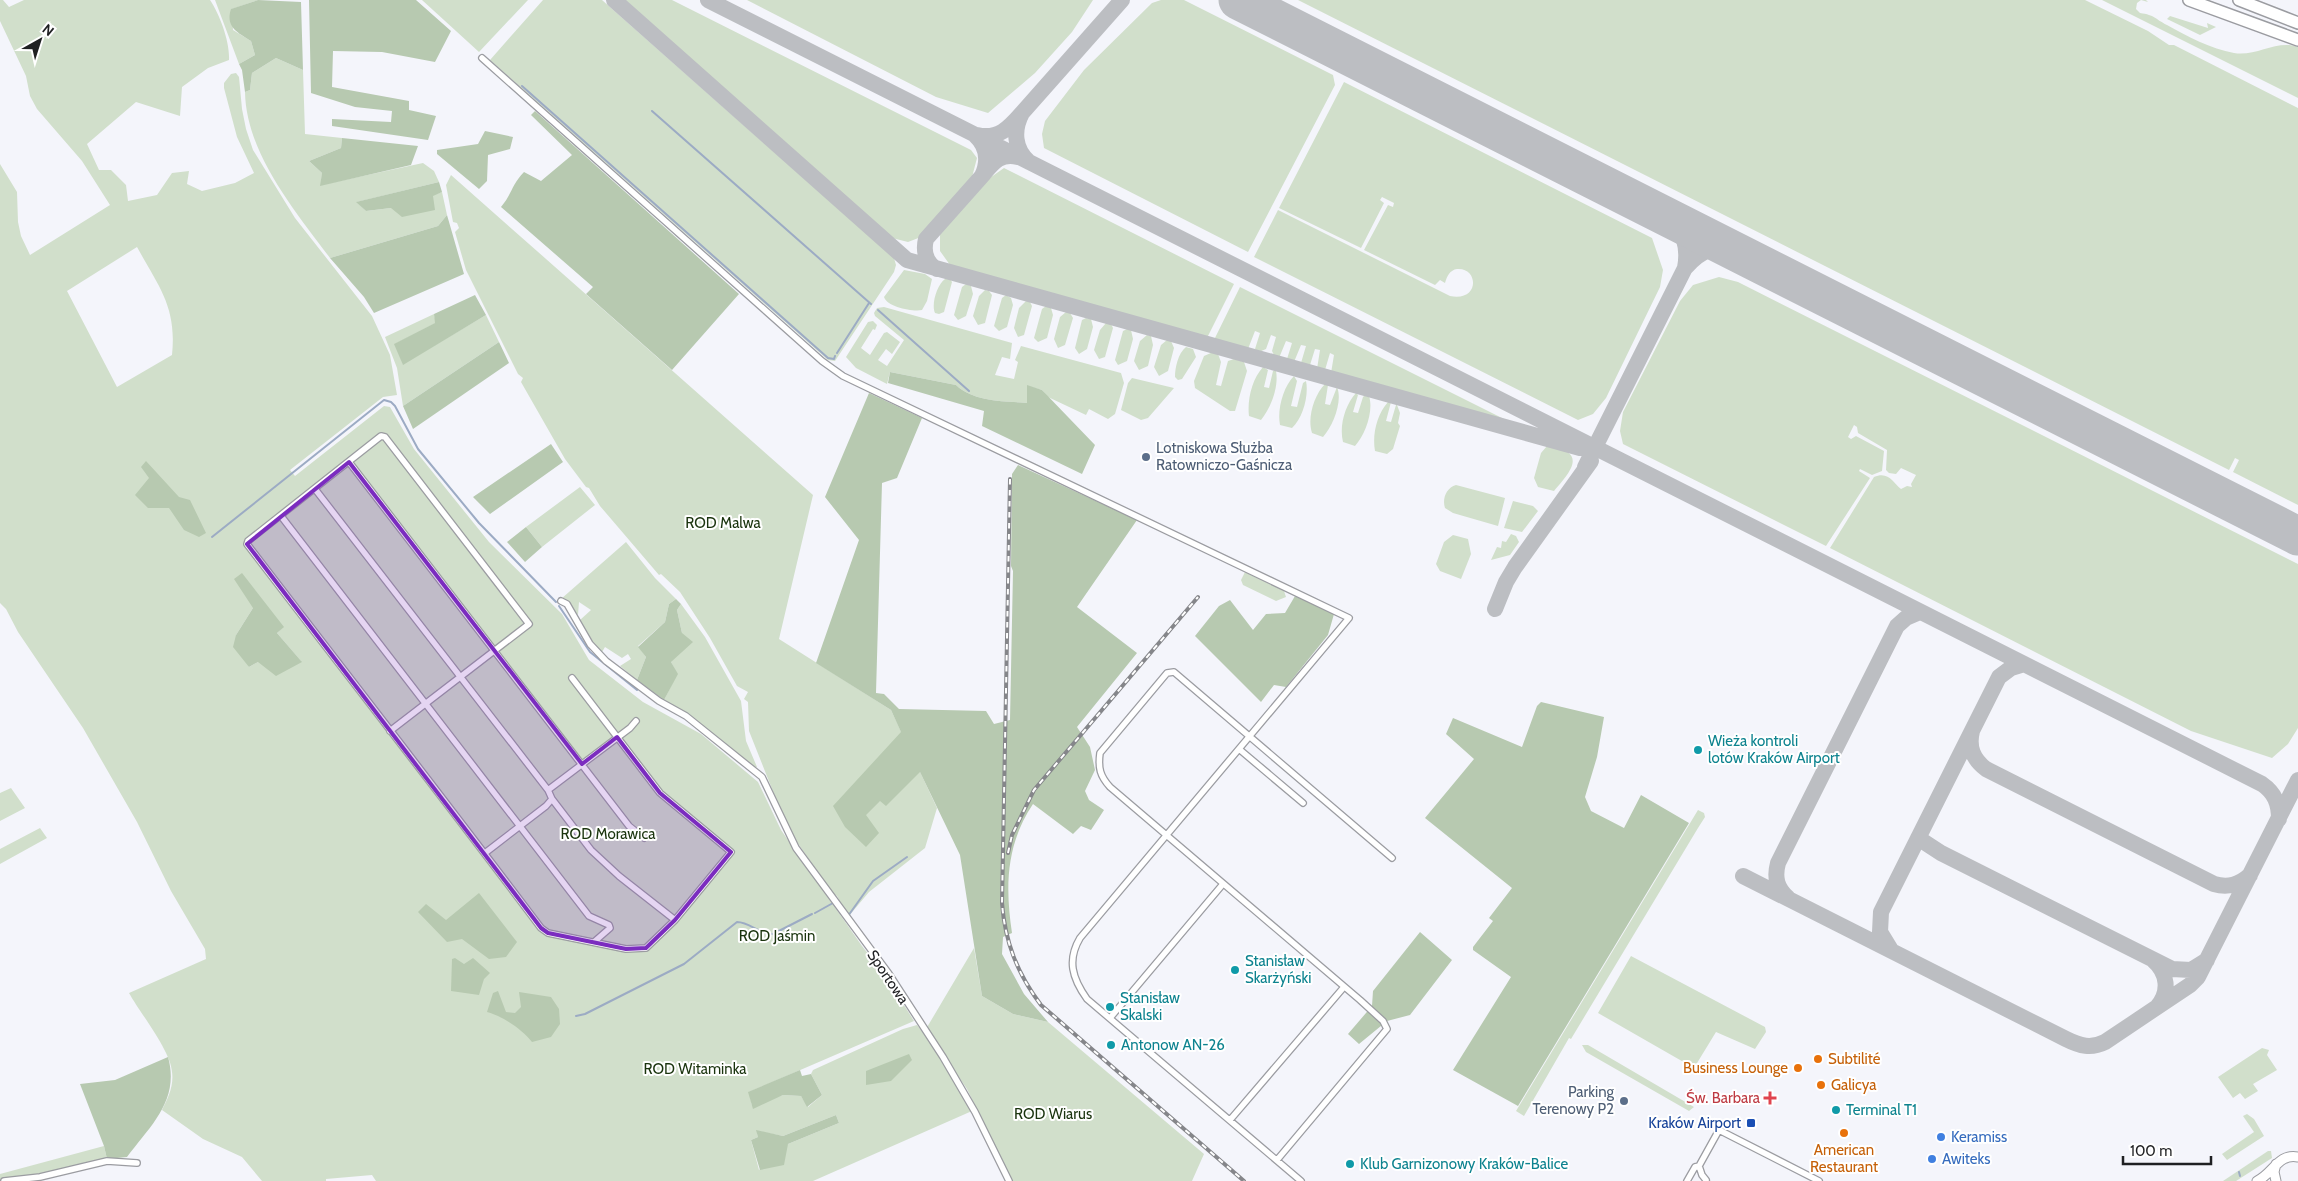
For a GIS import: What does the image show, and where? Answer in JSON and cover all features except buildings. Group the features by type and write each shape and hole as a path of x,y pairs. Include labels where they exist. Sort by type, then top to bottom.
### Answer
{"highway":[{"path":"2189,0 2298,40"},
{"path":"2239,0 2294,21"}],"main road":[{"path":"2257,1181 2268,1175 2276,1164 2286,1157 2297,1156"},
{"path":"2276,1164 2274,1172 2276,1181"}],"street":[{"path":"482,58 822,361 844,376 1349,618 1080,938 1073,950 1071,967 1075,980 1087,999 1301,1181"},
{"path":"390,731 529,624 385,437 381,436 248,541 247,544 390,731 485,852 541,928 548,933 626,949 646,948 675,920 731,852 660,793 572,678"},
{"path":"349,462 629,826 644,838"},
{"path":"315,489 548,790 552,799 591,850 619,876 675,920"},
{"path":"281,516 424,705 589,916 610,925 610,928 594,942"},
{"name":"Sportowa","path":"561,601 567,604 590,644 606,661 659,701 686,716 762,777 796,848 889,974 943,1057 975,1112 1009,1181"},
{"path":"1277,1160 1387,1029 1383,1021 1344,986 1110,788 1102,778 1099,761 1100,752 1170,672 1180,676 1392,858"},
{"path":"548,790 636,721"},
{"path":"1239,749 1303,803"},
{"path":"485,852 546,806 552,799"},
{"path":"1110,1018 1223,884"},
{"path":"1230,1120 1344,986"},
{"path":"1687,1181 1699,1166 1719,1130 1819,1181"},
{"path":"4,1181 40,1177 104,1161 137,1163"},
{"path":"1698,1180 1705,1180 1699,1166"}],"highlighted area":[{"path":"349,462 582,764 617,737 660,793 731,852 675,920 646,948 626,949 548,933 541,928 247,544"}],"green space":[{"path":"0,0 3,0 9,7 24,0 210,0 224,29 229,60 208,68 182,87 180,116 136,102 87,144 99,170 111,170 126,185 128,201 157,195 172,173 189,171 187,184 202,191 235,183 254,173 237,137 224,88 224,83 231,74 236,73 239,77 242,109 253,150 295,218 372,316 390,355 397,395 383,397 290,470 295,476 384,406 390,407 414,449 489,542 562,614 589,660 643,702 701,734 758,782 781,830 862,946 888,979 886,983 891,985 914,1021 749,1092 752,1105 783,1095 801,1096 808,1107 822,1095 811,1074 813,1070 903,1029 917,1025 930,1041 972,1111 813,1181 376,1181 372,1175 326,1179 326,1181 262,1181 242,1157 203,1139 162,1110 171,1087 172,1072 170,1063 161,1043 129,993 206,959 205,949 171,891 137,822 83,728 18,632 6,609 0,603 0,164 17,192 18,222 21,236 30,255 110,205 82,161 37,109 30,96 26,76 0,21","holes":["137,247 159,286 169,310 173,338 172,355 117,387 67,291","253,608 283,627 277,633 301,661 258,662 249,667 236,635","836,1115 839,1123 788,1144 759,1170 751,1140 758,1137 757,1131 783,1136"]},
{"path":"215,0 258,0 232,9 233,30 251,41 255,55 239,64"},
{"path":"258,0 301,2 303,70 276,58 252,73 250,90 245,92 242,70 239,64 255,55 251,41 231,25 230,15 231,9"},
{"path":"309,0 416,0 451,31 435,62 382,52 333,51 332,87 409,101 409,110 436,116 428,140 332,126 332,119 391,122 392,111 355,107 311,93"},
{"path":"422,0 528,0 479,52"},
{"path":"543,0 602,0 894,258 896,265 894,272 835,361 828,360 490,60"},
{"path":"625,0 672,0 971,150 977,158 971,181 921,237 908,242 892,238"},
{"path":"747,0 1093,0 1072,32 1035,73 988,113 936,97"},
{"path":"1161,0 1184,0 1333,75 1335,85 1248,252 1044,148 1042,134 1045,121 1084,70 1152,3"},
{"path":"1298,0 2085,0 2148,31 2169,45 2174,45 2298,108 2298,505 2233,472 2239,460 2235,458 2229,470"},
{"path":"2102,0 2141,0 2137,3 2136,9 2140,13 2152,16 2191,38 2225,51 2242,54 2282,45 2298,47 2298,98"},
{"path":"2170,16 2208,28 2207,23 2216,27 2200,35 2167,19"},
{"path":"276,58 303,70 305,134 342,138 341,148 309,161 322,173 321,185 423,163 434,171 439,182 357,202 366,211 391,208 442,192 447,215 438,226 330,258 302,221 275,180 263,159 248,115 245,92 250,90 252,73"},
{"path":"1344,82 1652,238 1663,270 1660,287 1606,398 1593,414 1578,420 1254,257 1278,210 1450,296 1467,294 1471,290 1472,278 1464,270 1457,269 1452,271 1445,283 1440,280 1435,285 1364,250 1388,205 1393,207 1394,203 1382,197 1380,200 1384,203 1361,248 1279,208"},
{"path":"535,111 739,294 672,370 586,294 593,287 501,207 524,172 541,181 572,155 531,115"},
{"path":"485,131 513,137 510,149 488,155 487,181 479,189 437,154 437,150 478,144"},
{"path":"342,138 418,146 411,165 320,186 322,173 309,161 341,148"},
{"path":"1004,168 1234,284 1207,338 950,265 940,251 940,232 984,182"},
{"name":"ROD Malwa","path":"451,175 813,495 779,639 891,710 937,808 925,848 869,892 848,917 837,896 832,893 788,829 749,731 748,702 744,699 748,692 737,686 710,638 680,592 661,574 659,575 600,506 589,488 586,487 565,459 521,382 523,378 518,374 466,270 455,232 459,228 457,223 453,222 446,185"},
{"path":"439,182 442,192 433,196 435,210 402,217 391,208 366,211 356,202"},
{"path":"447,215 464,274 374,313 364,297 330,258 438,226"},
{"path":"904,270 925,274 932,279 927,301 922,310 895,306 886,301 884,297"},
{"path":"1719,277 1738,282 2298,564 2298,728 2288,744 2272,758 2191,731 1830,548 1874,477 1883,476 1890,478 1901,489 1907,486 1912,487 1911,484 1916,475 1901,468 1896,474 1889,473 1886,470 1887,450 1858,433 1857,427 1854,425 1848,437 1851,439 1856,436 1884,451 1882,471 1872,475 1860,469 1859,471 1870,478 1826,546 1623,444 1620,431 1623,412 1680,301 1693,285"},
{"path":"945,279 950,279 952,282 944,312 939,314 935,313 934,300 937,290"},
{"path":"966,284 971,286 973,294 966,316 958,320 954,315 962,287"},
{"path":"1240,287 1514,424 1331,373 1334,355 1330,353 1325,370 1317,369 1320,350 1315,349 1310,365 1303,365 1301,363 1306,346 1301,345 1294,362 1287,359 1292,343 1286,341 1279,358 1275,357 1272,351 1276,337 1271,335 1266,349 1259,352 1255,349 1260,333 1255,331 1248,349 1214,340"},
{"path":"985,290 989,291 992,295 985,323 978,325 973,316 979,296"},
{"path":"475,295 486,315 403,365 394,344 435,323 434,314"},
{"path":"1006,295 1011,298 1013,305 1007,327 999,331 994,326 1002,298"},
{"path":"1026,301 1030,302 1032,306 1024,335 1018,337 1014,328 1019,308"},
{"path":"1046,306 1051,308 1053,315 1047,338 1038,342 1034,338 1042,309"},
{"path":"884,307 1012,343 1010,359 1002,357 995,375 1014,379 1018,362 1015,360 1021,346 1121,373 1124,383 1115,414 1108,419 1089,409 1086,415 1048,397 1042,390 1027,386 1027,403 980,398 963,391 956,385 890,372 887,384 856,368 846,357 868,322 873,321 877,325 875,330 873,329 861,348 870,355 884,333 887,332 900,342 892,354 886,349 878,360 887,366 904,340 875,316 874,313 877,308"},
{"path":"1066,312 1070,313 1073,318 1065,345 1058,348 1054,339 1060,317"},
{"path":"434,314 436,323 395,344 403,364 486,315 499,342 403,406 397,368 385,337"},
{"path":"1086,318 1091,319 1093,327 1087,349 1079,354 1075,348 1082,320"},
{"path":"1106,323 1111,324 1113,328 1105,357 1099,359 1094,350 1100,330"},
{"path":"1131,330 1133,339 1127,361 1118,365 1115,360 1123,331"},
{"path":"1147,335 1151,336 1153,345 1148,366 1139,370 1134,361 1140,341"},
{"path":"1167,340 1171,341 1174,348 1168,371 1159,376 1154,367 1161,345"},
{"path":"499,342 509,363 413,429 403,406"},
{"path":"1186,347 1193,349 1196,357 1182,379 1178,380 1175,377 1176,365"},
{"path":"1213,352 1218,354 1221,362 1216,385 1221,386 1228,361 1234,359 1244,362 1247,371 1235,411 1230,411 1195,388 1194,381 1204,356"},
{"path":"1263,367 1268,370 1264,387 1269,388 1273,371 1276,371 1277,377 1273,397 1261,420 1249,416 1249,403 1253,384"},
{"path":"890,372 956,385 971,395 999,401 1027,403 1027,385 1042,390 1095,445 1082,474 982,426 984,411 888,383"},
{"path":"1294,376 1297,381 1291,406 1297,407 1303,383 1306,381 1307,393 1302,412 1292,428 1280,425 1279,413 1284,392"},
{"path":"1132,378 1174,388 1148,418 1141,420 1121,410 1128,383"},
{"path":"1325,384 1328,385 1325,404 1330,405 1337,387 1339,399 1336,413 1323,437 1312,433 1310,421 1312,407"},
{"path":"869,393 922,418 897,478 882,483 876,693 884,694 899,709 986,711 994,724 1010,720 1013,571 1011,566 1012,474 1018,465 1137,520 1077,607 1137,653 1077,727 1090,747 1095,770 1085,791 1089,800 1104,810 1091,830 1081,826 1073,834 1033,804 1017,835 1010,866 1008,883 1012,933 1003,937 1002,954 1024,994 1048,1022 1013,1014 982,996 960,855 920,772 886,806 880,801 866,815 879,833 866,847 845,827 833,806 901,732 891,710 816,663 859,540 825,497"},
{"path":"1356,393 1358,395 1353,412 1358,413 1365,395 1369,396 1370,409 1365,429 1355,446 1343,442 1342,423 1349,403"},
{"path":"1388,402 1391,402 1386,421 1391,422 1397,405 1400,413 1398,423 1400,426 1393,449 1387,454 1375,451 1374,438 1378,419"},
{"path":"551,444 563,462 490,514 473,497"},
{"path":"1547,446 1567,452 1573,461 1569,472 1554,491 1538,487 1534,478 1541,453"},
{"path":"146,461 179,497 190,500 206,533 199,537 184,530 169,508 148,508 135,495 149,478 141,467"},
{"path":"1456,485 1505,498 1498,526 1453,513 1445,508 1446,494"},
{"path":"580,487 595,505 542,547 526,527"},
{"path":"1513,501 1533,506 1538,511 1522,532 1504,528"},
{"path":"526,527 542,547 525,562 507,542"},
{"path":"1511,534 1516,536 1519,542 1510,555 1491,560 1497,547 1501,548 1502,541 1506,542"},
{"path":"1453,535 1468,539 1471,554 1461,579 1440,571 1436,564 1444,542"},
{"path":"626,542 655,578 676,599 669,604 665,622 638,646 646,657 637,680 620,666 631,659 628,654 622,658 605,647 602,652 594,644 580,620 591,610 579,602 578,615 567,602 561,599"},
{"path":"1245,572 1284,591 1286,597 1276,601 1243,585 1241,580"},
{"path":"242,573 284,627 277,633 302,662 276,676 258,662 249,667 233,647 236,635 253,608 234,579"},
{"path":"1295,596 1334,614 1328,635 1286,687 1274,685 1261,702 1195,636 1219,606 1230,600 1253,630 1266,614 1285,613"},
{"path":"676,599 681,604 677,610 682,633 693,642 671,662 678,674 664,700 637,680 646,657 638,647 665,622 669,604"},
{"path":"681,604 705,637 741,701 746,741 757,767 752,769 664,700 677,674 671,662 682,633 677,610"},
{"path":"1541,702 1604,717 1597,757 1585,797 1591,811 1624,828 1641,795 1689,823 1518,1106 1453,1070 1511,977 1473,950 1473,947 1493,921 1489,918 1512,888 1425,818 1474,759 1446,734 1453,718 1522,747 1537,706"},
{"path":"11,788 25,808 0,821 0,793"},
{"path":"1698,810 1704,813 1705,817 1571,1039 1569,1038 1524,1116 1516,1111"},
{"path":"40,828 47,838 0,864 0,849"},
{"path":"479,893 517,942 506,957 489,959 462,939 447,942 418,912 426,904 446,920"},
{"path":"1420,932 1452,960 1410,1015 1387,1021 1359,1044 1348,1034 1372,1006 1373,991"},
{"name":"ROD Wiarus","path":"974,948 982,996 1013,1014 1048,1022 1204,1154 1192,1181 1012,1181 967,1089 926,1029"},
{"path":"1631,956 1765,1027 1766,1032 1755,1049 1716,1032 1694,1068 1598,1013"},
{"path":"455,958 464,964 473,958 490,973 484,979 479,995 451,991 452,959"},
{"path":"498,991 506,1012 515,1013 521,1007 519,992 551,997 559,1009 560,1024 551,1037 532,1042 523,1032 511,1024 487,1012 493,993"},
{"path":"1582,1045 1588,1045 1694,1107 1689,1111 1586,1052"},
{"path":"2262,1048 2269,1050 2267,1055 2277,1070 2253,1084 2258,1091 2245,1099 2240,1093 2233,1098 2218,1077"},
{"path":"909,1054 912,1060 891,1081 866,1085 866,1071"},
{"path":"168,1057 171,1072 170,1086 167,1099 154,1123 127,1157 107,1159 104,1146 80,1084 115,1080"},
{"path":"800,1070 802,1076 811,1074 822,1095 807,1107 801,1096 783,1095 753,1109 748,1092"},
{"path":"2247,1114 2254,1119 2264,1136 2227,1160 2222,1154 2254,1132 2243,1116"},
{"path":"836,1115 839,1123 788,1144 784,1165 760,1170 751,1140 758,1137 756,1130 783,1136"},
{"path":"104,1146 107,1159 36,1175 0,1180 0,1174"},
{"path":"2268,1151 2271,1151 2272,1158 2236,1181 2223,1181"}],"waterway":[{"path":"522,86 828,358 834,359 835,356"},
{"path":"652,111 871,304"},
{"path":"837,353 869,303"},
{"path":"878,310 969,391"},
{"path":"212,537 384,400 391,402 395,406 418,449 479,523 556,602"},
{"path":"559,606 590,652 637,690"},
{"path":"848,916 873,881 907,857"},
{"path":"815,913 833,903 846,920"},
{"path":"576,1016 585,1014 684,964 737,922 746,924 764,933 773,934 812,914"},
{"path":"2239,1172 2240,1176"}],"taxiway":[{"path":"614,0 907,260 1580,448"},
{"path":"708,0 2262,784 2275,799 2279,819"},
{"path":"1022,113 1122,0"},
{"path":"977,135 991,136 1002,132 1022,113 1017,126 1016,139 1020,151 1029,162"},
{"path":"975,135 982,144 986,154 986,165 982,176 997,160 1006,156 1018,157"},
{"path":"937,269 926,256 926,239 982,176"},
{"path":"1668,217 1684,240 1686,246 1685,268"},
{"path":"1585,467 1685,268 1699,255 1711,250 1725,250 1742,255"},
{"path":"1495,609 1506,582 1515,567 1591,461"},
{"path":"1788,898 1777,882 1778,863 1897,626 1906,618 1920,612"},
{"path":"1891,950 1880,932 1881,912 1999,677 2011,668 2024,664"},
{"path":"1972,731 1971,747 1975,757 1986,769 2214,884 2233,885 2250,875"},
{"path":"1743,876 2066,1039 2081,1045 2090,1046 2105,1042 2190,985 2198,977 2298,780"},
{"path":"1918,838 1941,853 2172,969 2191,970 2207,960"},
{"path":"2153,960 2162,971 2166,983 2164,995 2157,1007"}],"runway":[{"path":"1238,0 2298,536"}],"railway":[{"path":"1010,479 1002,903 1009,944 1025,981 1041,1005 1244,1181"},
{"path":"1008,853 1012,835 1034,790 1198,597"}],"place":[{"name":"Lotniskowa Służba Ratowniczo-Gaśnicza","path":"1146,457"},
{"name":"Wieża kontroli lotów Kraków Airport","path":"1698,750"},
{"name":"Stanisław Skarżyński","path":"1235,970"},
{"name":"Stanisław Skalski","path":"1110,1007"},
{"name":"Antonow AN-26","path":"1111,1045"},
{"name":"Subtilité","path":"1818,1059"},
{"name":"Business Lounge","path":"1798,1068"},
{"name":"Galicya","path":"1821,1085"},
{"name":"Św. Barbara","path":"1770,1098"},
{"name":"Parking Terenowy P2","path":"1624,1101"},
{"name":"Terminal T1","path":"1836,1110"},
{"name":"Kraków Airport","path":"1751,1123"},
{"name":"American Restaurant","path":"1844,1133"},
{"name":"Keramiss","path":"1941,1137"},
{"name":"Awiteks","path":"1932,1159"},
{"name":"Klub Garnizonowy Kraków-Balice","path":"1350,1164"}],"park label":[{"name":"ROD Morawica","path":"608,834"},
{"name":"ROD Jaśmin","path":"777,936"},
{"name":"ROD Witaminka","path":"695,1069"}]}
